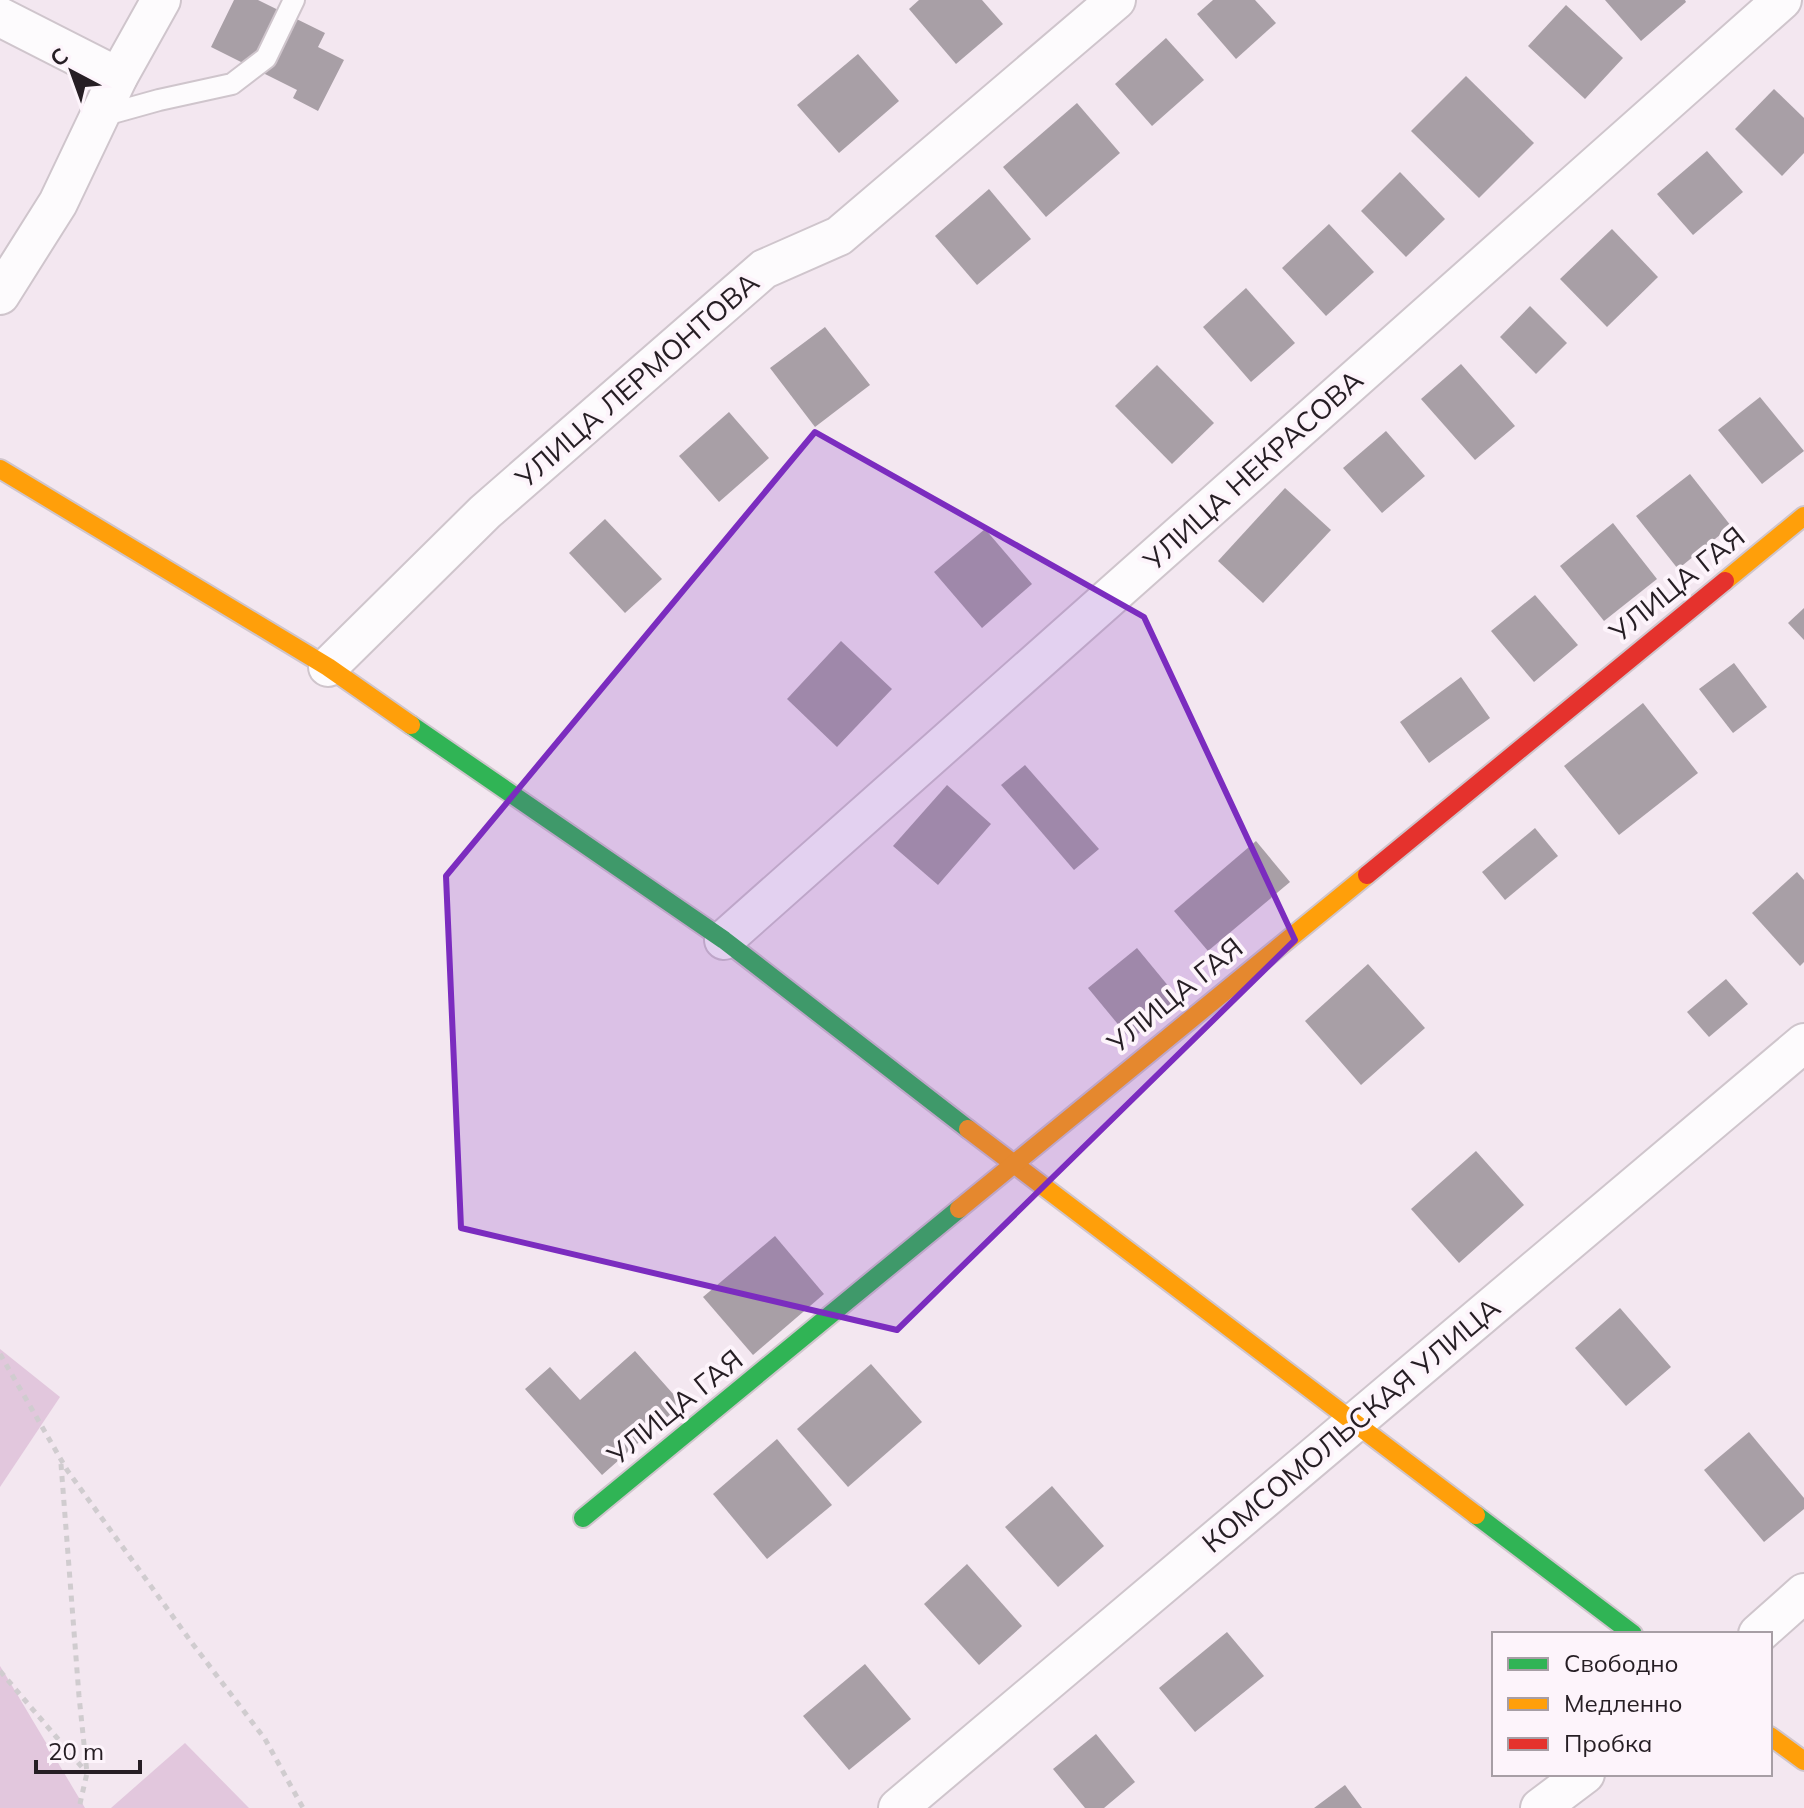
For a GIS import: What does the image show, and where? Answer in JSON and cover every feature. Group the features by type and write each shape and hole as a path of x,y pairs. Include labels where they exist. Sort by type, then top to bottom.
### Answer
{"street":[{"path":"0,295 58,203 118,77 161,0"},
{"name":"УЛИЦА ЛЕРМОНТОВА","path":"328,667 485,512 764,269 839,236 1116,0"},
{"name":"УЛИЦА НЕКРАСОВА","path":"724,940 1782,0"},
{"path":"0,17 118,77"},
{"path":"0,469 328,667 724,940 1013,1165 1630,1632"},
{"name":"УЛИЦА ГАЯ","path":"583,1518 1804,516"},
{"name":"КОМСОМОЛЬСКАЯ УЛИЦА","path":"898,1808 1804,1043"},
{"path":"1760,1632 1804,1593"},
{"path":"1772,1737 1804,1761"},
{"path":"1540,1808 1582,1776"}],"lane":[{"path":"98,117 232,84 266,58 294,0"}],"path":[{"path":"0,1354 61,1459 192,1643 265,1739 303,1808"},
{"path":"61,1459 87,1773 79,1808"},
{"path":"0,1671 87,1773"}],"highlighted area":[{"path":"815,432 1144,617 1295,940 897,1330 461,1228 446,876"}],"shaded area":[{"path":"0,1349 60,1397 0,1487"},
{"path":"0,1666 5,1674 85,1808 0,1808"},
{"path":"185,1743 249,1808 111,1808"}],"building":[{"path":"234,0 258,0 325,33 318,47 344,60 318,111 293,98 297,90 211,47"},
{"path":"919,0 982,0 1003,24 956,64 909,9"},
{"path":"1213,0 1255,0 1276,23 1236,59 1197,14"},
{"path":"1605,0 1685,0 1686,2 1641,41"},
{"path":"1566,5 1623,58 1585,99 1528,46"},
{"path":"1166,38 1204,80 1152,126 1115,84"},
{"path":"858,54 899,101 839,153 797,105"},
{"path":"1466,76 1534,143 1479,198 1411,131"},
{"path":"1774,89 1804,118 1804,153 1782,176 1735,129"},
{"path":"1077,103 1120,153 1046,217 1003,167"},
{"path":"1707,151 1743,192 1693,235 1657,194"},
{"path":"1400,172 1445,219 1406,257 1361,211"},
{"path":"989,189 1031,239 977,285 935,236"},
{"path":"1329,224 1374,272 1326,316 1282,268"},
{"path":"1612,229 1658,277 1607,327 1560,279"},
{"path":"1246,288 1295,343 1251,382 1203,327"},
{"path":"1530,306 1567,343 1536,374 1500,337"},
{"path":"825,327 870,385 815,427 770,368"},
{"path":"1461,364 1515,426 1475,460 1421,399"},
{"path":"1157,365 1214,423 1172,464 1115,406"},
{"path":"1760,397 1804,451 1762,484 1718,430"},
{"path":"729,412 769,458 719,502 679,456"},
{"path":"1386,431 1425,476 1382,513 1343,468"},
{"path":"1690,474 1731,526 1678,569 1636,516"},
{"path":"1285,488 1331,530 1263,603 1218,561"},
{"path":"605,519 662,579 625,613 569,553"},
{"path":"1613,523 1657,579 1604,621 1560,566"},
{"path":"985,529 1032,584 982,628 934,572"},
{"path":"1535,595 1578,645 1534,682 1491,631"},
{"path":"1804,608 1804,640 1788,623"},
{"path":"841,641 892,689 837,747 787,699"},
{"path":"1734,663 1767,707 1733,733 1699,689"},
{"path":"1461,677 1490,718 1429,763 1400,722"},
{"path":"1643,703 1698,773 1619,835 1564,766"},
{"path":"1025,765 1099,849 1074,870 1001,785"},
{"path":"947,785 991,824 938,885 893,846"},
{"path":"1535,828 1558,856 1505,900 1482,872"},
{"path":"1256,841 1290,882 1208,951 1174,911"},
{"path":"1797,872 1804,880 1804,962 1800,966 1752,913"},
{"path":"1137,948 1179,999 1131,1040 1088,988"},
{"path":"1368,964 1425,1028 1361,1085 1305,1021"},
{"path":"1726,979 1748,1004 1709,1037 1687,1012"},
{"path":"1476,1151 1524,1205 1459,1263 1411,1209"},
{"path":"775,1236 824,1294 753,1355 703,1297"},
{"path":"1620,1308 1671,1367 1626,1406 1575,1348"},
{"path":"635,1351 682,1404 602,1475 525,1389 550,1367 580,1400"},
{"path":"871,1364 922,1422 848,1487 797,1429"},
{"path":"1749,1432 1804,1498 1804,1509 1764,1542 1704,1470"},
{"path":"777,1439 832,1505 767,1559 713,1494"},
{"path":"1052,1486 1104,1546 1058,1587 1005,1527"},
{"path":"967,1564 1022,1626 979,1665 924,1604"},
{"path":"1227,1632 1264,1676 1195,1732 1159,1688"},
{"path":"865,1664 911,1719 849,1770 803,1716"},
{"path":"1096,1734 1135,1782 1104,1808 1085,1808 1053,1769"},
{"path":"1345,1785 1362,1808 1314,1808"}],"traffic: fast":[{"path":"411,725 724,940 968,1129"},
{"path":"583,1518 959,1209"},
{"path":"1476,1515 1630,1632"}],"traffic: slow":[{"path":"0,469 328,667 411,725"},
{"path":"1725,581 1804,516"},
{"path":"959,1209 1367,875"},
{"path":"968,1129 1476,1515"},
{"path":"1772,1737 1804,1761"}],"traffic: jam":[{"path":"1367,875 1725,581"}]}
